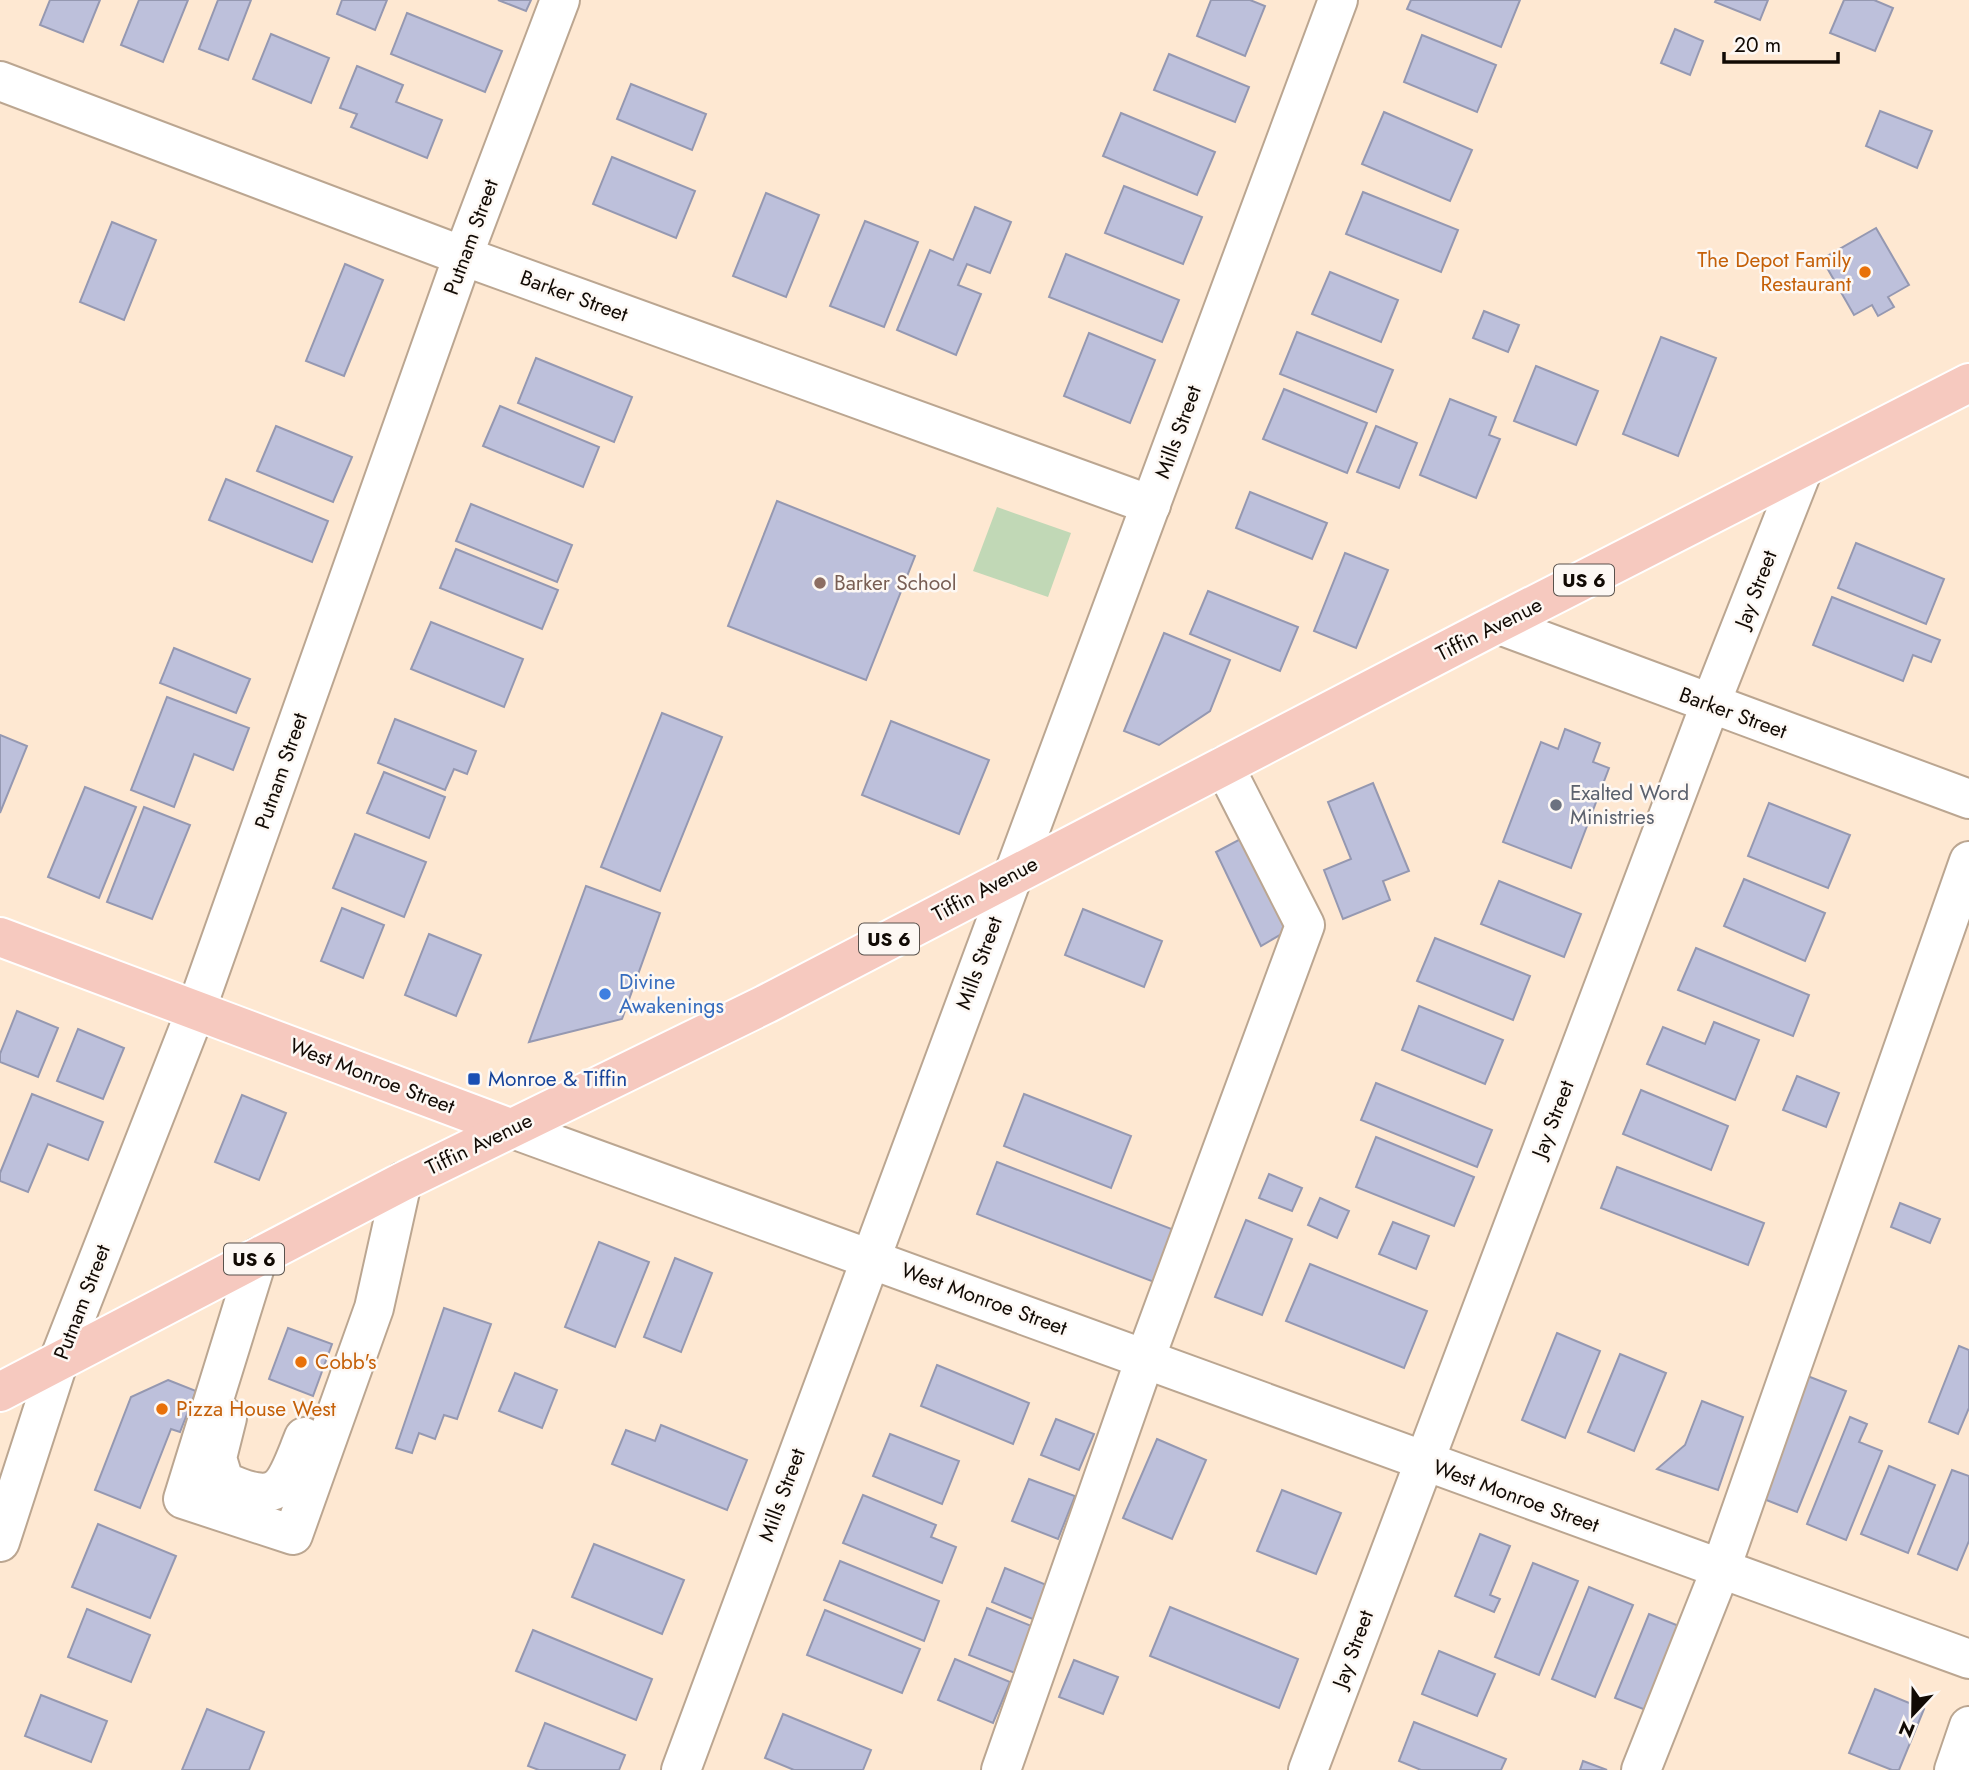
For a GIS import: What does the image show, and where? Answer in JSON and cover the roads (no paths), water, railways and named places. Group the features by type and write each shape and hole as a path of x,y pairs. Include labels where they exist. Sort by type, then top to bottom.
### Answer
{"main road":[{"name":"Tiffin Avenue","path":"0,1392 402,1182 766,1004 1497,624 1969,383"},
{"name":"West Monroe Street","path":"0,937 509,1128"}],"street":[{"name":"Putnam Street","path":"0,1542 59,1360 197,1010 463,256 560,0"},
{"name":"Mills Street","path":"681,1770 1338,0"},
{"name":"Barker Street","path":"0,81 463,256 1151,505"},
{"name":"Jay Street","path":"1308,1770 1710,705 1803,469"},
{"name":"Barker Street","path":"1497,624 1969,799"},
{"path":"1001,1770 1145,1359 1305,925 1224,766"},
{"path":"1641,1770 1720,1571 1969,861"},
{"name":"West Monroe Street","path":"509,1128 870,1256 1720,1571 1969,1659"},
{"path":"258,1257 183,1499 293,1535 374,1308 402,1182"},
{"path":"1954,1770 1969,1727"}],"place":[{"name":"The Depot Family Restaurant","path":"1865,272"},
{"name":"Barker School","path":"820,583"},
{"name":"Exalted Word Ministries","path":"1556,805"},
{"name":"Divine Awakenings","path":"605,994"},
{"name":"Monroe & Tiffin","path":"474,1079"},
{"name":"Cobb's","path":"301,1362"},
{"name":"Pizza House West","path":"162,1409"}]}
